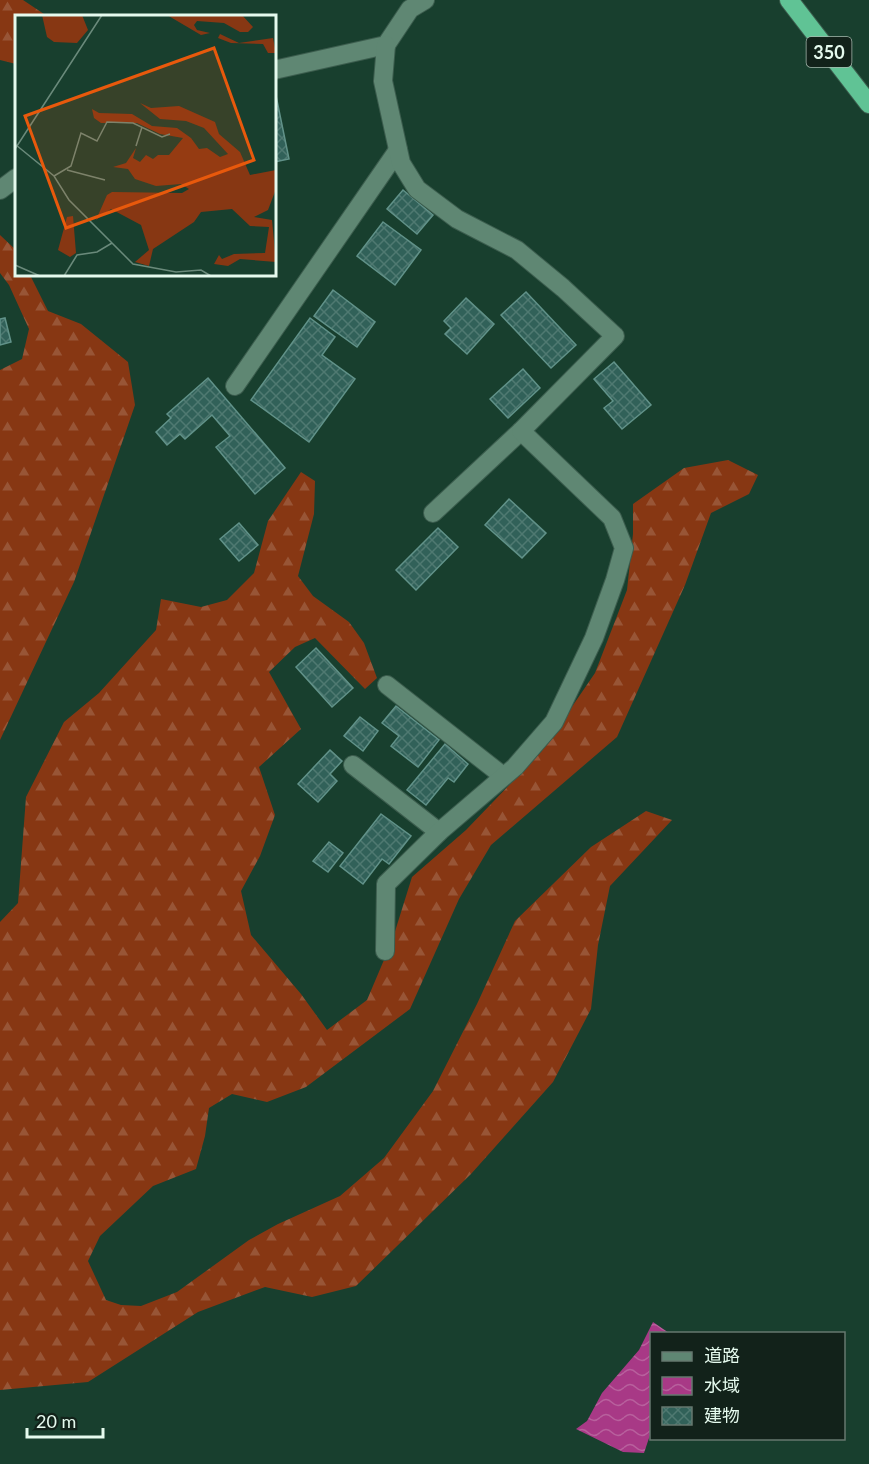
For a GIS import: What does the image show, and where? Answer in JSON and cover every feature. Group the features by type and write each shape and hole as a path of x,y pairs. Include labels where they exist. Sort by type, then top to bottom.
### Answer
{"highway":[{"name":"350","path":"789,0 869,104"}],"street":[{"path":"425,0 410,9 386,45 383,81 401,163 417,189 457,219 517,250 564,288 615,336 521,431 433,513"},
{"path":"276,70 386,45"},
{"path":"235,386 399,150"},
{"path":"0,190 15,179"},
{"path":"385,951 386,884 439,832 515,767 554,722 594,638 624,548 612,518 521,431"},
{"path":"387,685 503,776"},
{"path":"353,765 439,832"}],"green space":[{"path":"0,0 23,0 46,15 15,15 15,64 0,60"},
{"path":"0,235 15,249 15,276 30,276 48,311 81,324 128,362 135,405 74,582 0,740 0,370 22,359 29,329 9,285 0,273"},
{"path":"728,460 758,475 749,494 711,513 685,585 617,737 491,845 459,899 410,1009 306,1087 267,1102 232,1094 209,1108 205,1136 196,1169 153,1186 100,1236 88,1261 106,1300 121,1305 141,1306 177,1292 249,1240 340,1196 384,1158 433,1091 477,1004 515,921 591,847 646,811 672,820 610,886 598,945 591,1009 553,1082 471,1174 356,1286 312,1297 265,1287 198,1312 88,1382 0,1390 0,922 18,903 26,797 64,722 99,693 156,630 161,599 201,607 227,600 254,573 268,521 301,472 315,481 314,514 298,576 313,596 349,622 364,643 377,678 365,689 315,638 295,647 269,672 301,729 259,767 275,815 260,856 241,891 251,935 301,994 327,1030 367,1000 392,941 412,877 466,830 541,752 595,673 627,590 633,534 633,504 684,468"}],"water":[{"path":"653,1322 668,1332 650,1332 650,1435 644,1453 623,1452 576,1429 587,1421 602,1393 639,1350"}],"building":[{"path":"276,96 289,159 276,162"},
{"path":"403,190 433,215 417,234 387,209"},
{"path":"383,222 421,250 395,285 357,256"},
{"path":"333,290 375,322 357,347 314,316"},
{"path":"526,292 576,345 551,368 501,315"},
{"path":"466,298 494,324 467,354 445,334 451,328 444,321"},
{"path":"5,318 11,342 0,345 0,319"},
{"path":"310,318 335,337 322,355 355,379 309,442 251,400"},
{"path":"614,362 651,405 622,429 604,408 613,401 594,379"},
{"path":"523,369 540,388 508,418 490,399"},
{"path":"208,378 285,468 255,494 216,447 230,436 212,415 185,439 180,434 167,445 156,432 171,418 167,414"},
{"path":"509,499 546,533 522,558 485,525"},
{"path":"239,523 258,545 239,561 220,539"},
{"path":"438,528 458,547 416,590 396,570"},
{"path":"316,648 353,688 332,707 296,667"},
{"path":"396,706 439,740 418,767 391,746 399,736 382,723"},
{"path":"360,717 378,731 363,751 344,736"},
{"path":"445,744 468,764 454,782 448,778 426,805 407,790"},
{"path":"330,750 342,761 330,774 337,781 318,802 298,784"},
{"path":"381,814 411,836 389,864 382,859 363,884 340,866"},
{"path":"329,842 343,853 328,872 313,861"}]}
